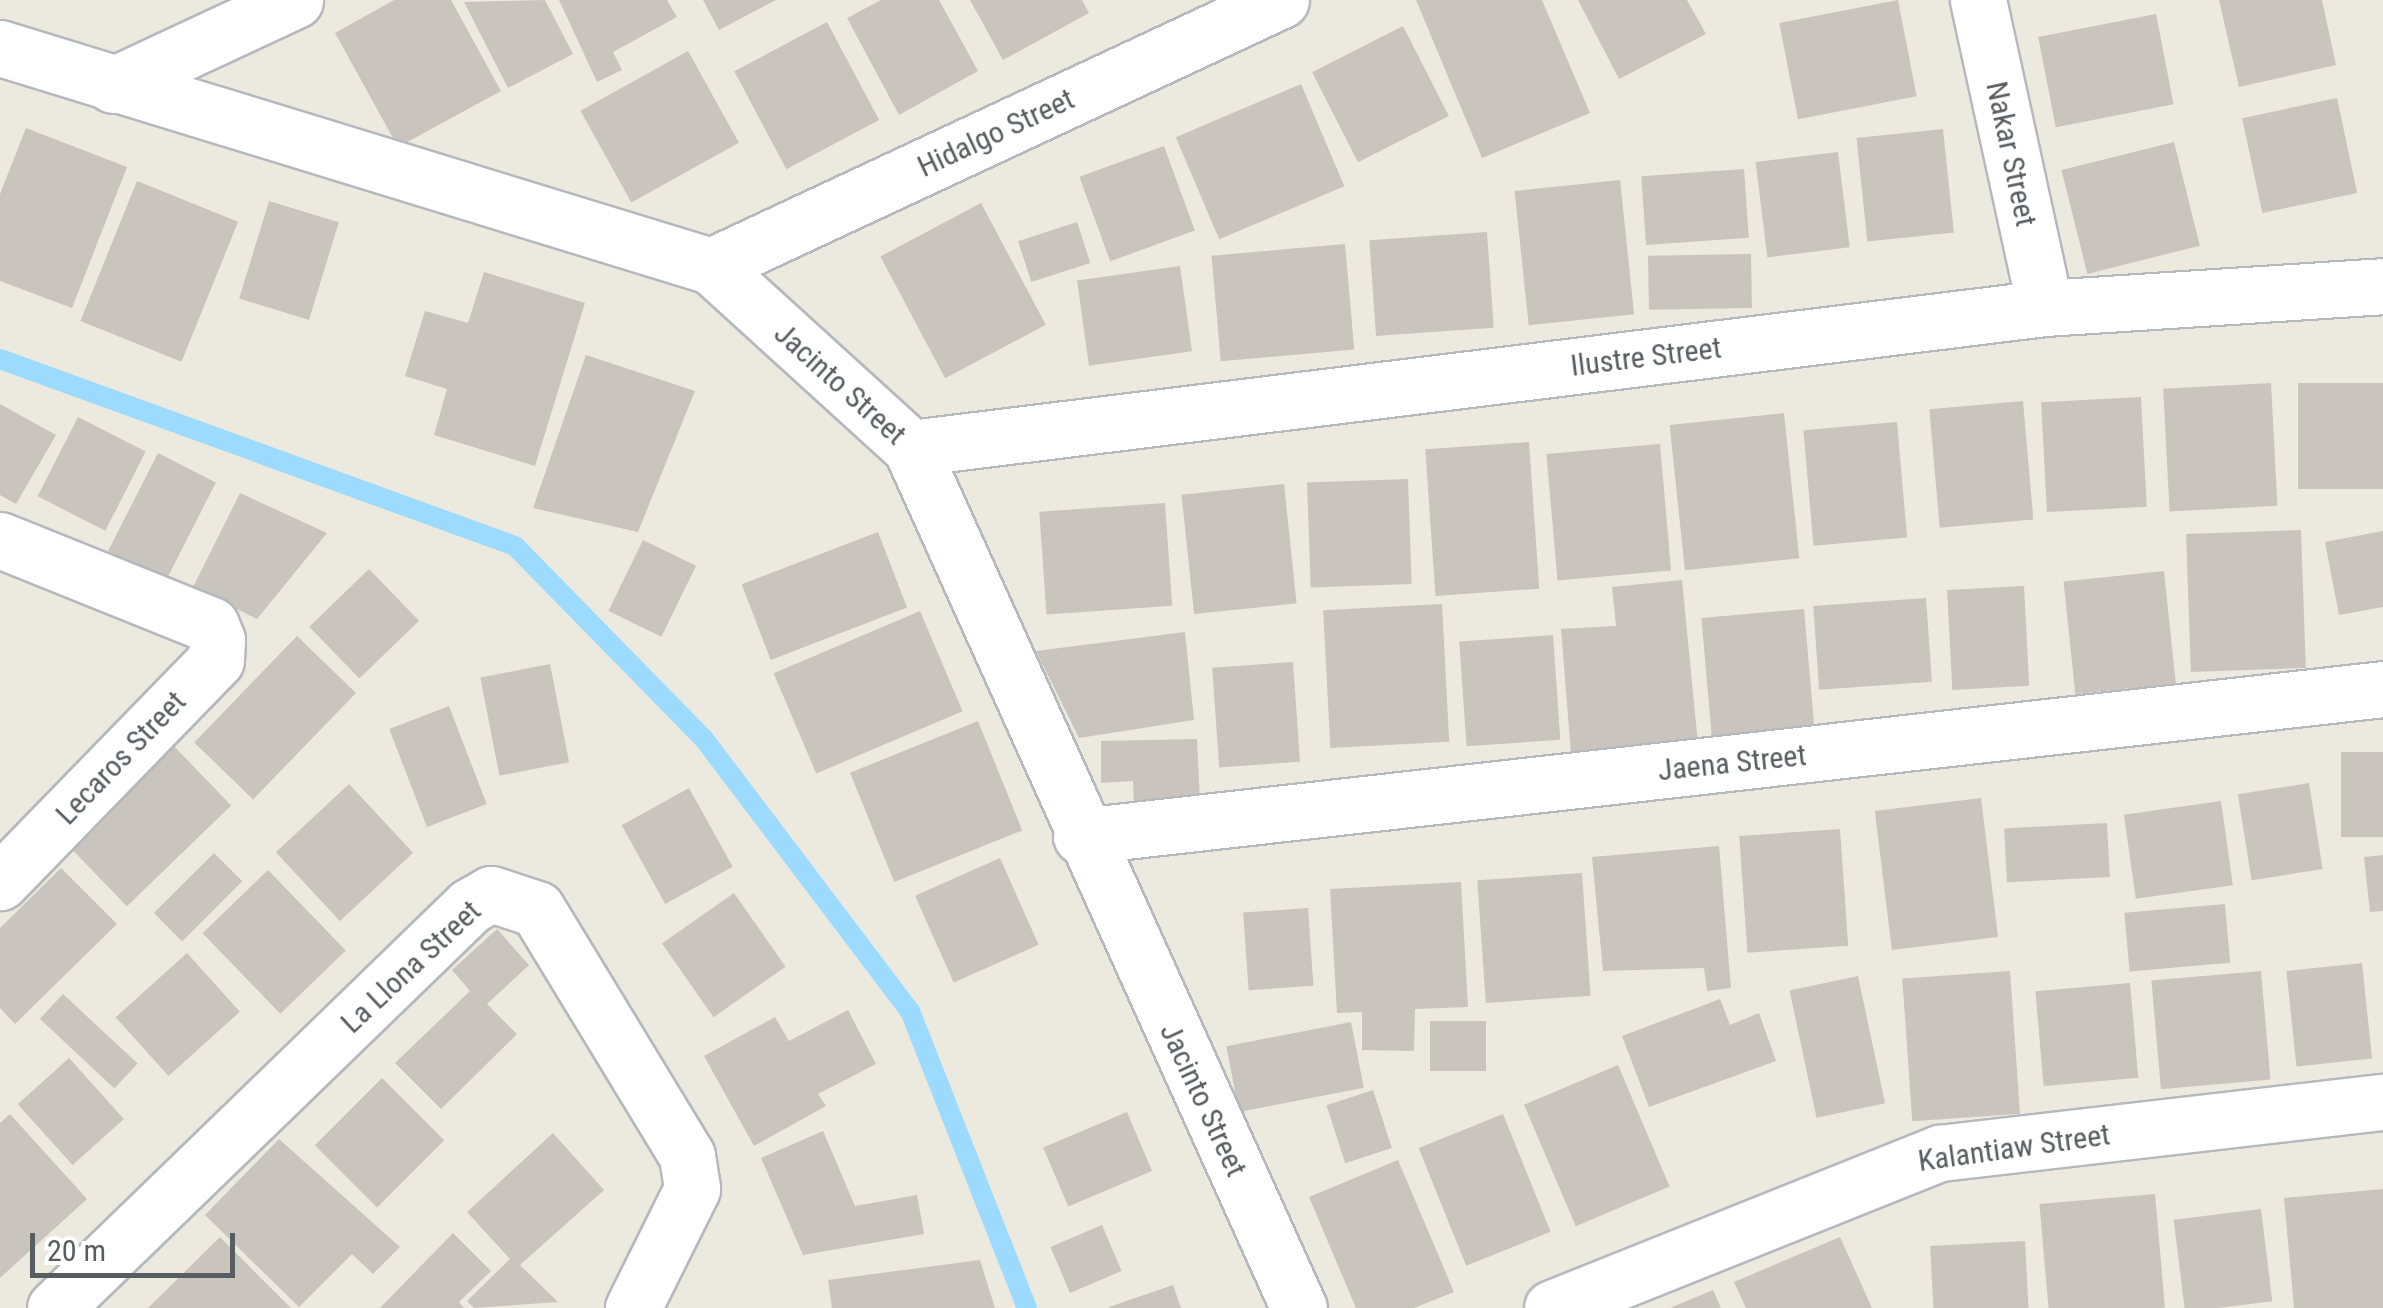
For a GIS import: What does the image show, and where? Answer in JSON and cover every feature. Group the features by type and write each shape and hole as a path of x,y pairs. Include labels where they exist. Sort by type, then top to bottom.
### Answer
{"street":[{"path":"112,85 296,0"},
{"name":"Hidalgo Street","path":"711,266 1281,0"},
{"name":"Nakar Street","path":"1978,0 2045,308"},
{"name":"Jacinto Street","path":"0,48 711,266 911,448 1081,836 1298,1308"},
{"name":"Ilustre Street","path":"911,448 2045,308 2383,286"},
{"name":"Lecaros Street","path":"0,540 211,624 216,660 0,882"},
{"name":"Jaena Street","path":"1081,836 2383,689"},
{"name":"La Llona Street","path":"54,1308 470,906 492,894 537,909 687,1156 692,1189 633,1308"},
{"name":"Kalantiaw Street","path":"1552,1308 1940,1153 2383,1102"}],"building":[{"path":"394,0 451,0 501,91 398,147 335,33"},
{"path":"545,0 573,54 508,88 464,2"},
{"path":"559,0 667,0 677,17 613,52 622,70 597,82"},
{"path":"703,0 776,0 719,30"},
{"path":"881,0 939,0 978,71 899,115 847,18"},
{"path":"970,0 1082,0 1089,13 1003,60"},
{"path":"1416,0 1542,0 1590,113 1482,158"},
{"path":"1578,0 1687,0 1706,34 1619,79"},
{"path":"1898,0 1917,96 1798,119 1779,23"},
{"path":"2219,0 2322,0 2336,65 2239,87"},
{"path":"2156,14 2174,104 2056,127 2038,37"},
{"path":"827,22 879,120 786,169 734,71"},
{"path":"1403,26 1449,116 1358,162 1312,72"},
{"path":"688,51 739,143 631,202 580,111"},
{"path":"1301,84 1344,186 1219,239 1176,137"},
{"path":"2337,98 2357,193 2262,213 2242,118"},
{"path":"26,128 127,167 72,308 0,281 0,194"},
{"path":"1943,129 1954,232 1867,242 1856,138"},
{"path":"2174,142 2200,246 2087,274 2061,170"},
{"path":"1164,146 1195,231 1110,261 1079,177"},
{"path":"1838,152 1850,247 1767,257 1756,162"},
{"path":"1744,169 1749,238 1646,245 1641,176"},
{"path":"1620,180 1634,314 1529,325 1515,191"},
{"path":"137,181 238,222 181,362 80,321"},
{"path":"269,201 339,222 309,320 239,299"},
{"path":"981,203 1046,325 945,378 880,257"},
{"path":"1077,222 1090,263 1031,282 1018,241"},
{"path":"1487,232 1494,328 1376,336 1369,240"},
{"path":"1345,244 1354,350 1221,361 1212,256"},
{"path":"1751,254 1752,308 1649,310 1648,256"},
{"path":"1180,266 1192,351 1089,366 1077,280"},
{"path":"484,272 585,303 535,466 434,435 447,389 405,376 425,311 468,323"},
{"path":"586,355 695,391 638,532 533,508"},
{"path":"2271,383 2277,506 2170,511 2163,389"},
{"path":"2298,383 2383,383 2383,489 2298,489"},
{"path":"2141,397 2147,507 2047,512 2041,402"},
{"path":"2023,401 2033,520 1940,528 1929,409"},
{"path":"0,404 56,435 16,504 0,495"},
{"path":"1784,413 1799,558 1685,570 1670,425"},
{"path":"78,417 146,452 105,531 38,496"},
{"path":"1897,422 1907,538 1813,546 1803,430"},
{"path":"1529,442 1539,589 1436,596 1425,449"},
{"path":"1660,444 1671,571 1558,580 1546,454"},
{"path":"158,453 216,483 166,581 108,551"},
{"path":"1408,479 1412,584 1311,587 1307,483"},
{"path":"1284,484 1297,603 1194,614 1182,495"},
{"path":"240,493 327,533 257,619 193,587"},
{"path":"1165,503 1172,606 1046,615 1039,512"},
{"path":"2301,530 2306,668 2191,672 2186,534"},
{"path":"2383,531 2383,607 2339,615 2325,542"},
{"path":"878,532 907,608 771,660 742,584"},
{"path":"643,540 696,566 661,637 608,611"},
{"path":"369,569 419,621 359,678 309,627"},
{"path":"2164,571 2176,683 2075,694 2064,582"},
{"path":"1682,580 1698,744 1571,754 1561,629 1616,626 1612,587"},
{"path":"2024,586 2029,686 1952,690 1947,590"},
{"path":"1926,598 1932,682 1819,690 1813,606"},
{"path":"1442,604 1449,742 1330,748 1323,610"},
{"path":"1804,609 1814,728 1712,737 1701,618"},
{"path":"920,611 963,711 816,773 774,673"},
{"path":"1185,632 1194,720 1079,738 1036,651"},
{"path":"1553,635 1560,740 1467,746 1459,642"},
{"path":"297,636 356,693 253,799 194,742"},
{"path":"1293,662 1300,762 1219,767 1212,668"},
{"path":"550,664 569,762 499,776 480,678"},
{"path":"449,706 487,804 427,827 389,729"},
{"path":"978,721 1022,830 894,882 850,773"},
{"path":"1197,739 1200,802 1134,805 1133,781 1101,783 1101,741"},
{"path":"168,740 231,805 127,906 64,841"},
{"path":"2341,752 2383,752 2383,837 2341,837"},
{"path":"2309,783 2323,869 2251,880 2238,794"},
{"path":"349,784 413,853 340,921 276,852"},
{"path":"689,788 733,867 665,904 622,825"},
{"path":"1981,798 1998,937 1892,950 1875,811"},
{"path":"2221,801 2233,885 2136,899 2124,815"},
{"path":"2107,823 2110,877 2007,882 2004,828"},
{"path":"1840,829 1848,946 1747,953 1739,836"},
{"path":"1719,846 1731,988 1707,991 1704,968 1603,971 1592,857"},
{"path":"214,853 242,881 182,941 154,913"},
{"path":"2383,855 2383,911 2370,912 2364,857"},
{"path":"1000,858 1039,945 954,983 915,896"},
{"path":"61,868 117,924 15,1024 0,1008 0,928"},
{"path":"268,870 346,951 280,1014 203,933"},
{"path":"1582,873 1591,996 1486,1003 1477,880"},
{"path":"1461,882 1468,1007 1415,1009 1414,1051 1362,1050 1362,1012 1337,1013 1330,889"},
{"path":"734,893 786,967 714,1017 662,943"},
{"path":"2225,904 2230,963 2130,972 2124,913"},
{"path":"1308,908 1313,986 1249,990 1243,913"},
{"path":"497,929 529,965 487,1004 517,1034 441,1109 395,1063 470,991 452,970"},
{"path":"187,953 240,1012 169,1076 116,1017"},
{"path":"2362,963 2372,1058 2296,1066 2286,971"},
{"path":"2010,971 2020,1114 1912,1121 1902,979"},
{"path":"2261,971 2270,1080 2161,1089 2151,981"},
{"path":"1858,976 1885,1103 1817,1118 1790,991"},
{"path":"2130,983 2138,1078 2044,1086 2035,991"},
{"path":"63,994 138,1064 114,1088 40,1019"},
{"path":"1720,999 1730,1025 1759,1013 1776,1061 1649,1107 1622,1036"},
{"path":"848,1010 876,1064 818,1094 826,1106 754,1146 704,1056 775,1017 789,1041"},
{"path":"1430,1021 1486,1021 1486,1071 1430,1071"},
{"path":"1351,1022 1364,1088 1239,1112 1226,1046"},
{"path":"69,1058 124,1119 73,1165 18,1104"},
{"path":"1618,1065 1670,1187 1576,1226 1524,1105"},
{"path":"382,1078 444,1140 377,1207 315,1145"},
{"path":"1373,1090 1392,1148 1345,1163 1326,1105"},
{"path":"1127,1112 1152,1171 1068,1206 1043,1148"},
{"path":"10,1114 87,1199 0,1278 0,1123"},
{"path":"1503,1114 1551,1232 1466,1266 1419,1148"},
{"path":"823,1131 855,1206 917,1195 924,1234 803,1255 761,1158"},
{"path":"553,1133 604,1190 520,1265 558,1302 474,1308 467,1301 510,1259 467,1212"},
{"path":"279,1139 400,1247 373,1274 352,1254 299,1307 205,1215"},
{"path":"1398,1160 1454,1292 1414,1308 1356,1308 1309,1197"},
{"path":"2383,1189 2383,1308 2294,1308 2284,1198"},
{"path":"2155,1194 2165,1308 2049,1308 2039,1204"},
{"path":"2261,1209 2272,1301 2184,1308 2174,1220"},
{"path":"1102,1225 1122,1271 1070,1293 1050,1247"},
{"path":"453,1233 491,1271 459,1302 464,1308 380,1308"},
{"path":"220,1237 291,1308 148,1308"},
{"path":"1840,1237 1872,1308 1746,1308 1734,1282"},
{"path":"2025,1241 2029,1308 1933,1308 1930,1246"},
{"path":"980,1260 995,1308 832,1308 828,1280"},
{"path":"1173,1285 1181,1308 1109,1307"},
{"path":"1713,1290 1721,1308 1670,1308"}],"waterway":[{"path":"0,359 515,546 704,739 910,1011 1027,1308"}]}
